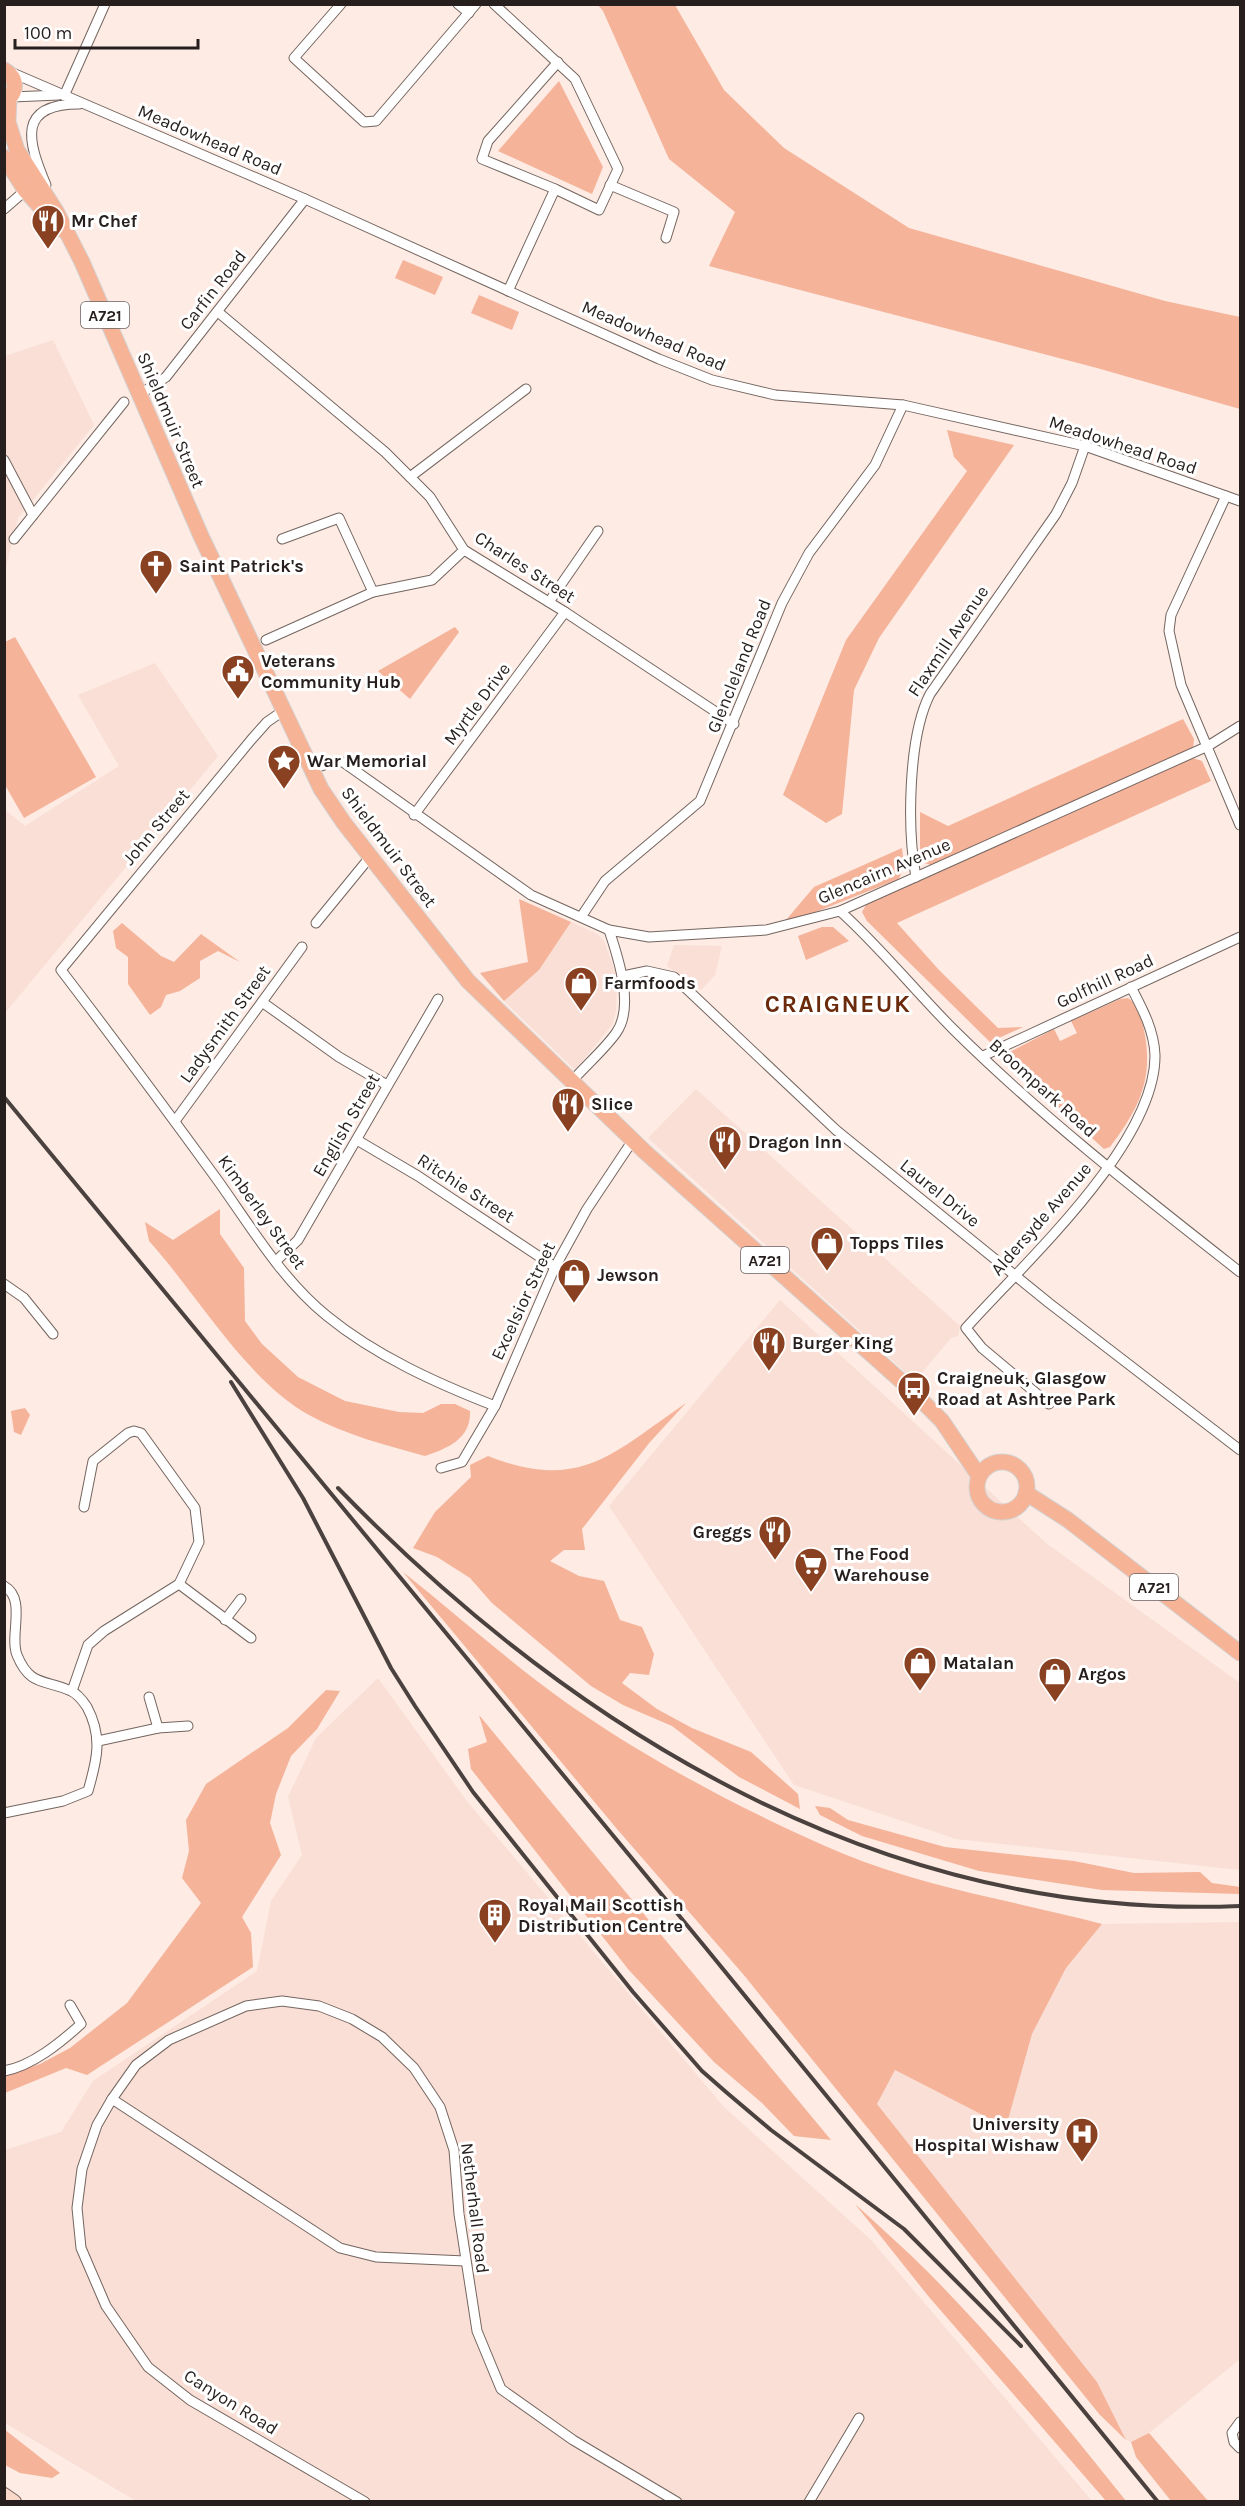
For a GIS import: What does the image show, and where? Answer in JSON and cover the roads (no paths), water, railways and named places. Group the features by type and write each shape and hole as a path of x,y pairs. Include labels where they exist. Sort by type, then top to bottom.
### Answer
{"main road":[{"name":"A721","path":"5,70 14,79 8,99"},
{"name":"Shieldmuir Street","path":"8,99 11,136 30,186 68,238 82,262 201,536 326,798 468,981 572,1081"},
{"name":"Shieldmuir Street","path":"4,157 56,211 68,238"},
{"name":"A721","path":"572,1081 633,1140 909,1388 942,1421 956,1442 983,1471 976,1490 982,1504 1003,1513 1018,1506 1068,1520"},
{"path":"983,1471 1001,1462 1016,1466 1025,1478 1026,1493 1018,1506"},
{"name":"A721","path":"1026,1493 1068,1520 1240,1653"},
{"path":"4,2495 14,2502"}],"street":[{"path":"64,96 105,4"},
{"path":"341,4 294,58 364,122 376,121 476,4"},
{"path":"458,4 469,13"},
{"path":"494,4 558,62 575,79 618,169 598,210 555,189 482,159 488,141 558,62"},
{"name":"Meadowhead Road","path":"5,70 305,199 659,359 712,380 775,395 903,405 1085,446 1240,501"},
{"name":"Meadowhead Road","path":"8,99 64,96"},
{"name":"Meadowhead Road","path":"56,211 37,162 30,133 33,123 43,111 60,104 84,104"},
{"path":"610,185 675,212 666,238"},
{"path":"4,209 30,186"},
{"path":"508,291 555,189"},
{"name":"Carfin Road","path":"139,394 166,377 305,199"},
{"name":"Charles Street","path":"218,312 302,380 410,477 430,497 464,550 565,612 734,724"},
{"path":"410,477 526,389"},
{"path":"14,539 124,402"},
{"name":"Glencleland Road","path":"581,917 604,881 700,801 734,724 782,603 809,553 874,465 903,405"},
{"name":"Flaxmill Avenue","path":"916,877 911,849 915,735 920,712 930,694 1056,514 1072,483 1085,446"},
{"path":"4,460 33,514"},
{"path":"1226,496 1171,615 1169,631 1181,684 1240,825"},
{"path":"282,539 339,518 373,592"},
{"path":"549,602 598,531"},
{"path":"267,640 373,592 432,580 464,550"},
{"name":"Myrtle Drive","path":"414,815 565,612"},
{"name":"John Street","path":"61,970 251,740 267,722 283,711"},
{"name":"Glencairn Avenue","path":"312,769 333,762 343,762 414,815 531,895 609,930 650,937 766,930 840,911 1208,746 1240,726"},
{"path":"316,923 370,857"},
{"name":"Broompark Road","path":"840,911 865,933 954,1030 1107,1168 1240,1272"},
{"path":"572,1081 618,1031 623,1010 623,976 609,930"},
{"name":"Golfhill Road","path":"983,1056 1240,938"},
{"name":"Ladysmith Street","path":"175,1121 302,947"},
{"name":"Kimberley Street","path":"61,970 175,1121 293,1284 325,1315 356,1338 442,1385 495,1406"},
{"name":"Laurel Drive","path":"623,976 647,971 674,977 836,1130 1049,1303 1240,1450"},
{"name":"Aldersyde Avenue","path":"1049,1404 982,1348 966,1328 1017,1275 1107,1168 1133,1130 1147,1101 1153,1077 1155,1053 1148,1018 1131,987"},
{"name":"English Street","path":"276,1261 298,1240 438,999"},
{"path":"262,1002 339,1058 387,1084"},
{"name":"Ritchie Street","path":"357,1140 418,1176 555,1267"},
{"name":"Excelsior Street","path":"441,1468 462,1462 495,1406 555,1267 587,1209 633,1140"},
{"path":"4,1284 24,1298 53,1334"},
{"path":"72,1691 88,1644 104,1631 179,1584 200,1542 195,1508 141,1432 128,1433 93,1461 84,1507"},
{"path":"179,1584 251,1638"},
{"path":"4,1586 10,1590 16,1600 15,1652 23,1669 38,1682 72,1691 83,1700 96,1725 98,1741 88,1791 63,1802 4,1813"},
{"path":"225,1620 241,1599"},
{"path":"149,1697 158,1728"},
{"path":"98,1741 158,1728 188,1726"},
{"name":"Netherhall Road","path":"136,2065 169,2040 246,2006 282,2001 319,2006 352,2019 382,2037 414,2068 440,2107 454,2150 465,2261 477,2331 501,2389 573,2440 677,2502"},
{"path":"4,2071 14,2070 61,2043 81,2024 70,2005"},
{"name":"Canyon Road","path":"136,2065 112,2099 98,2125 82,2169 77,2208 81,2248 105,2306 148,2367 190,2400 365,2502"},
{"path":"112,2099 340,2248 376,2257 465,2261"},
{"path":"810,2502 859,2418"},
{"path":"1240,2422 1232,2433 1234,2442 1240,2448"}],"railway":[{"path":"4,1097 705,1947 1158,2502"},
{"path":"231,1382 303,1498 391,1668 415,1706 473,1792 633,1992 702,2071 771,2130 904,2229 1021,2346"},
{"path":"338,1488 431,1577 530,1660 636,1733 746,1795 862,1845 983,1882 1109,1902 1240,1906"}],"place":[{"name":"Mr Chef","path":"48,250"},
{"name":"Saint Patrick's","path":"156,595"},
{"name":"Veterans Community Hub","path":"238,700"},
{"name":"War Memorial","path":"284,790"},
{"name":"Farmfoods","path":"581,1012"},
{"name":"Slice","path":"568,1133"},
{"name":"Dragon Inn","path":"725,1171"},
{"name":"Topps Tiles","path":"827,1272"},
{"name":"Jewson","path":"574,1304"},
{"name":"Burger King","path":"769,1372"},
{"name":"Craigneuk, Glasgow Road at Ashtree Park","path":"914,1417"},
{"name":"Greggs","path":"775,1561"},
{"name":"The Food Warehouse","path":"811,1593"},
{"name":"Matalan","path":"920,1692"},
{"name":"Argos","path":"1055,1703"},
{"name":"Royal Mail Scottish Distribution Centre","path":"495,1944"},
{"name":"University Hospital Wishaw","path":"1082,2163"}],"district":[{"name":"CRAIGNEUK","path":"838,1004"}]}
